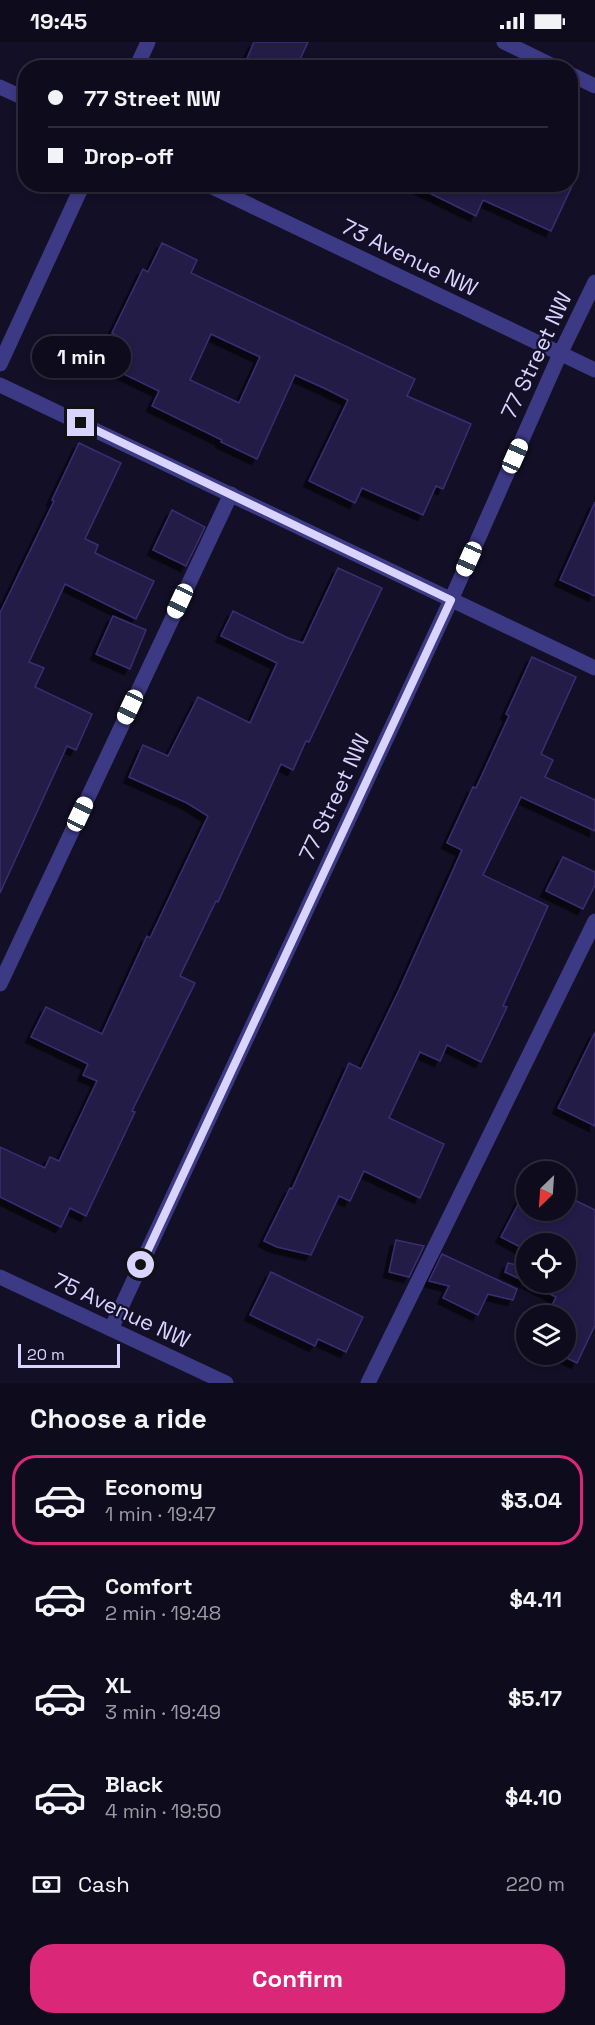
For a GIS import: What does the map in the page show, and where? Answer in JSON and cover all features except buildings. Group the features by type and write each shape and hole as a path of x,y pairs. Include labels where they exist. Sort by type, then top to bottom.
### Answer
{"street":[{"path":"140,60 148,42"},
{"path":"504,42 541,60"},
{"path":"578,78 595,86"},
{"path":"0,87 18,95"},
{"path":"0,364 79,192"},
{"name":"73 Avenue NW","path":"223,192 595,370"},
{"name":"77 Street NW","path":"111,1329 451,600 560,354 595,282"},
{"path":"0,385 595,668"},
{"path":"0,984 231,494"},
{"path":"368,1383 595,921"},
{"name":"75 Avenue NW","path":"0,1277 226,1383"}],"route":[{"path":"81,423 451,600 141,1265"}]}
